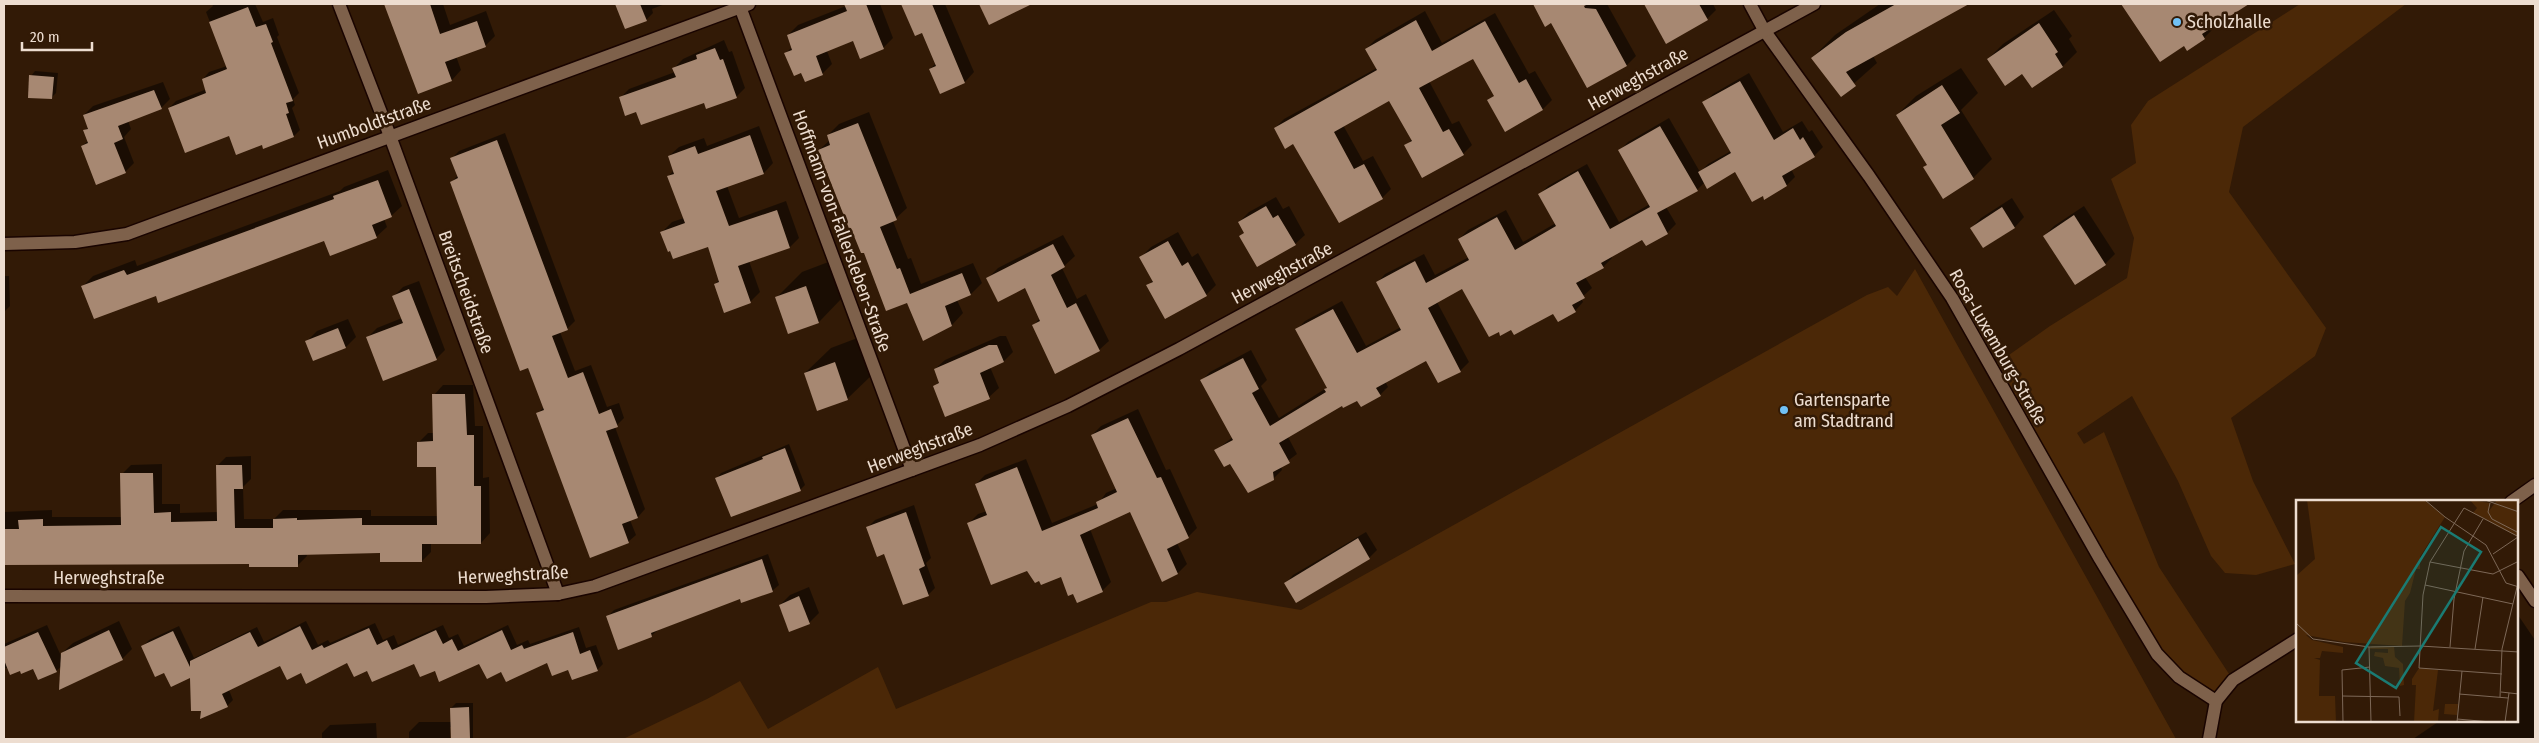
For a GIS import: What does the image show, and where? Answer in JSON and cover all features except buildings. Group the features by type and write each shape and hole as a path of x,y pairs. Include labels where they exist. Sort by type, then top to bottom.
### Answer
{"street":[{"name":"Breitscheidstraße","path":"339,4 390,136 558,594"},
{"name":"Rosa-Luxemburg-Straße","path":"1750,4 1764,30 1869,176 1952,298 2100,559 2157,654 2179,678 2216,701"},
{"name":"Herweghstraße","path":"4,596 486,597 558,594 595,586 980,445 1118,381 1814,4"},
{"name":"Humboldtstraße","path":"4,244 74,242 127,234 743,5"},
{"name":"Hoffmann-von-Fallersleben-Straße","path":"743,5 912,470"},
{"path":"2514,500 2535,485"},
{"path":"2519,578 2535,602"},
{"path":"2209,739 2216,701 2234,680 2296,640"}],"shaded area":[{"path":"2300,4 2406,4 2243,127 2229,192 2326,328 2315,356 2231,418 2253,481 2295,564 2256,575 2225,573 2211,556 2178,481 2132,396 2077,433 2084,444 2104,432 2159,567 2233,680 2216,700 2158,653 1992,367 2050,326 2127,278 2134,238 2111,179 2136,163 2131,125 2148,101"},
{"path":"1915,269 2176,739 623,739 740,681 768,729 878,667 896,709 1151,602 1166,602 1197,592 1301,610 1867,295 1888,287 1897,296"}],"place":[{"name":"Scholzhalle","path":"2177,22"},
{"name":"Gartensparte am Stadtrand","path":"1784,410"}]}
